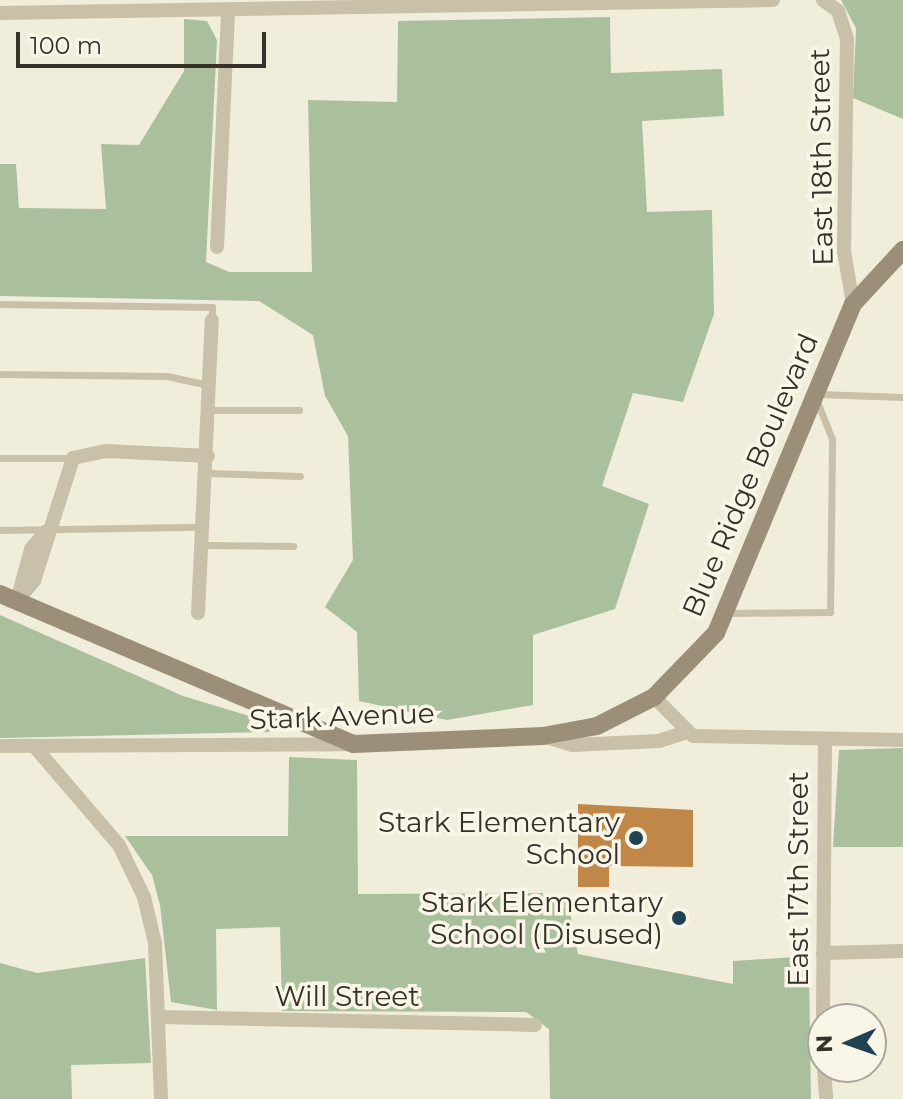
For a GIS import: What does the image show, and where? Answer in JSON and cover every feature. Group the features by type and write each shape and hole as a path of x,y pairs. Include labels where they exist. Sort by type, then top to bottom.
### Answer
{"main road":[{"name":"Blue Ridge Boulevard","path":"543,736 597,726 654,697 693,664 727,613 812,394 853,304 903,250"},
{"path":"8,597 353,744"},
{"name":"Stark Avenue","path":"353,744 543,736"}],"street":[{"path":"0,13 228,12 355,5 773,0"},
{"name":"East 18th Street","path":"823,0 838,11 847,39 844,251 853,304"},
{"path":"217,247 228,12"},
{"path":"198,613 208,456 212,320"},
{"path":"8,597 34,581 46,530 73,458 106,451 208,456"},
{"path":"654,697 683,733"},
{"name":"Stark Avenue","path":"543,736 572,745 659,741 683,733 903,740"},
{"name":"East 17th Street","path":"823,1003 825,739"},
{"name":"Stark Avenue","path":"0,746 353,744"},
{"path":"34,746 119,845 144,897 158,1017 161,1099"},
{"path":"823,953 903,951"},
{"name":"Will Street","path":"158,1017 535,1025"}],"lane":[{"path":"0,304 212,307 212,320"},
{"path":"0,374 167,376 210,385"},
{"path":"812,394 903,397"},
{"path":"727,613 830,612 832,439 828,415 812,394"},
{"path":"210,410 299,410"},
{"path":"0,458 73,458"},
{"path":"207,473 300,476"},
{"path":"0,530 204,527"},
{"path":"203,545 293,546"}],"green space":[{"path":"841,0 903,0 903,119 853,98 856,28"},
{"path":"610,17 611,73 722,69 724,116 642,121 647,212 712,210 714,314 683,402 633,393 602,486 649,504 615,609 533,635 533,705 447,720 359,701 357,632 325,607 353,560 348,436 325,396 313,335 259,301 0,296 0,164 16,164 19,208 106,209 101,144 139,145 184,71 184,19 207,21 217,40 206,262 229,272 312,272 308,100 397,102 398,21"},
{"path":"0,615 183,696 269,722 270,732 0,738"},
{"path":"903,748 903,847 833,847 839,750"},
{"path":"289,757 357,760 358,894 542,893 568,902 578,954 733,984 733,961 795,957 809,973 807,1083 811,1083 811,1099 550,1099 549,1029 526,1012 282,1011 280,927 216,929 217,1010 171,1002 160,905 152,875 125,836 288,836"},
{"path":"145,958 151,1063 71,1065 72,1099 0,1099 0,963 37,973"}],"building":[{"name":"Stark Elementary School","path":"578,804 693,810 693,867 609,866 609,887 578,887"}],"place":[{"name":"Stark Elementary School","path":"636,838"},
{"name":"Stark Elementary School (Disused)","path":"679,918"}]}
